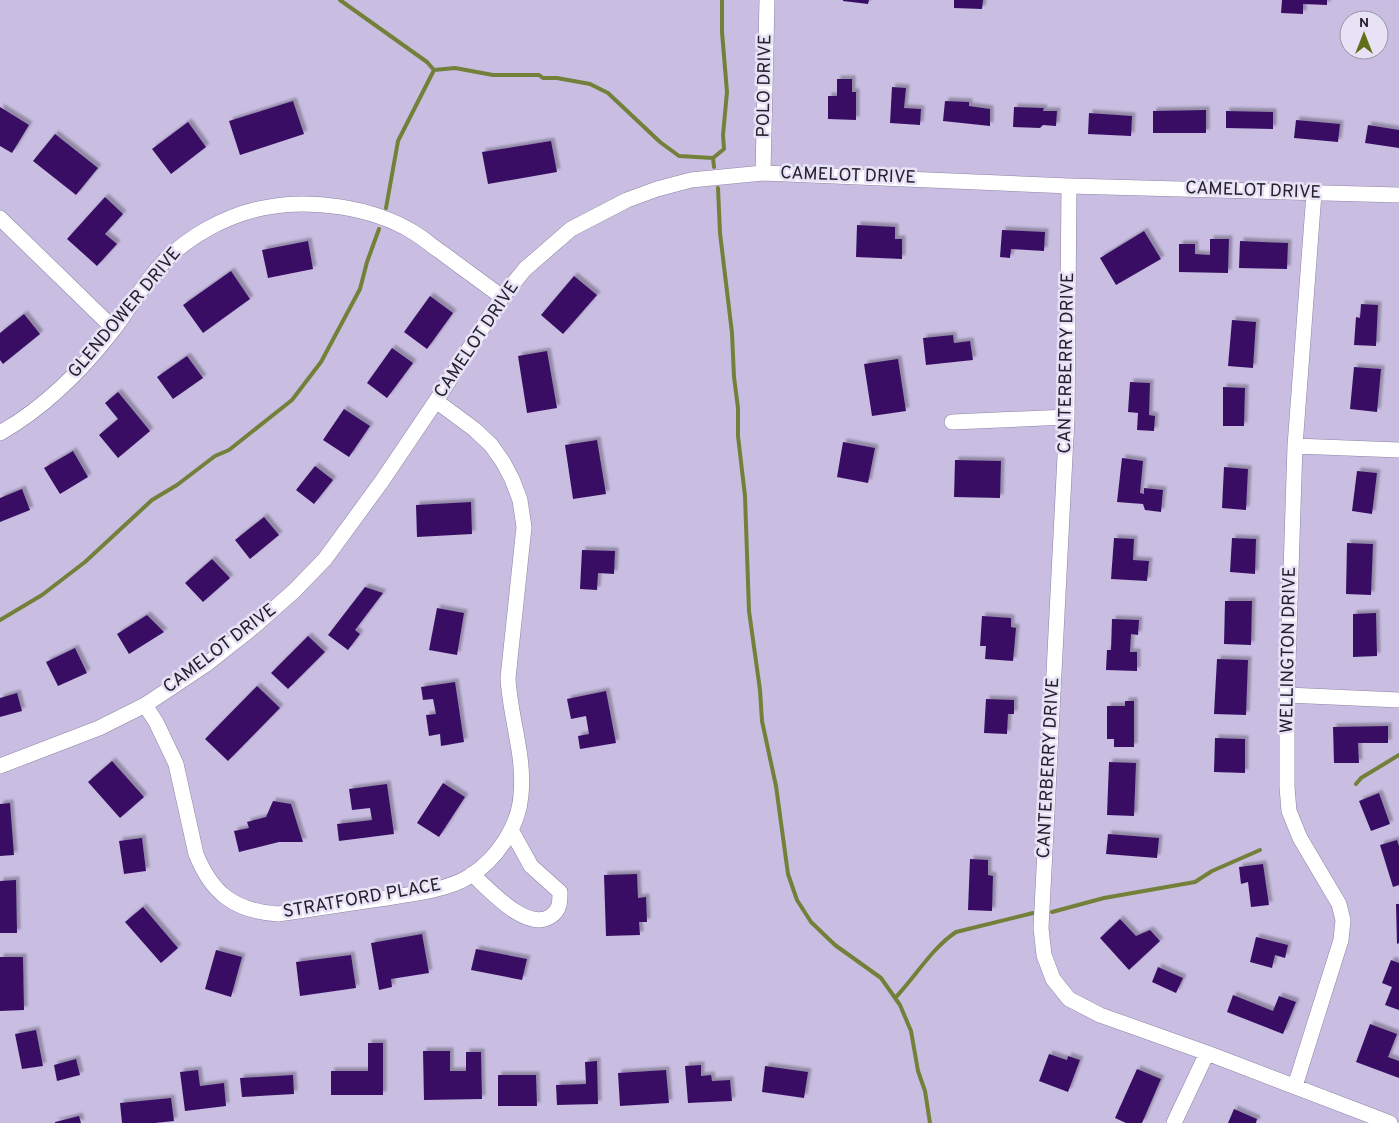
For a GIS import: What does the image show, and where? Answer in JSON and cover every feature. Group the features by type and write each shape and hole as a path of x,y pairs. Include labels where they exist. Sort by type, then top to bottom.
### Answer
{"street":[{"name":"POLO DRIVE","path":"763,173 767,0"},
{"name":"CAMELOT DRIVE","path":"0,766 99,728 145,705 208,664 300,585 325,558 382,481 436,401 502,297 526,269 571,229 627,200 657,189 691,180 763,173 1069,186 1399,195"},
{"name":"CANTERBERRY DRIVE","path":"1069,186 1067,417 1041,928 1044,955 1053,979 1069,999 1100,1015 1207,1053 1390,1123"},
{"name":"WELLINGTON DRIVE","path":"1295,1086 1341,940 1343,920 1339,904 1300,838 1289,811 1287,787 1287,695 1295,446 1314,193"},
{"name":"GLENDOWER DRIVE","path":"0,433 11,427 59,389 79,369 114,329 147,282 177,248 202,232 263,208 296,205 333,206 372,214 413,232 502,297"},
{"path":"0,218 114,329"},
{"name":"STRATFORD PLACE","path":"145,705 156,722 176,764 196,854 201,868 210,882 225,897 242,908 259,913 278,914 420,893 448,885 472,874 500,848 514,824 521,796 522,769 509,700 508,678 524,527 520,500 503,462 491,445 474,429 436,401"},
{"path":"952,422 1067,417"},
{"path":"1295,446 1399,450"},
{"path":"1287,695 1399,700"},
{"path":"472,874 512,910 533,920 546,920 554,914 560,904 560,892 532,866 511,830"},
{"path":"1174,1123 1207,1053"}],"building":[{"path":"843,0 869,0 868,4"},
{"path":"954,0 983,0 982,9 954,8"},
{"path":"1282,0 1327,0 1327,5 1303,4 1303,14 1281,13"},
{"path":"837,79 852,79 852,92 856,92 856,120 828,119 828,96 837,96"},
{"path":"892,87 906,88 904,108 921,109 920,125 890,123"},
{"path":"293,101 304,134 240,155 229,121"},
{"path":"945,101 969,102 969,106 990,109 990,126 943,121"},
{"path":"0,107 29,125 12,153 0,146"},
{"path":"1014,107 1044,108 1043,111 1057,111 1056,126 1043,125 1040,128 1013,127"},
{"path":"1206,110 1206,133 1153,133 1153,111"},
{"path":"1226,111 1273,112 1273,129 1226,128"},
{"path":"1089,113 1132,116 1131,136 1088,134"},
{"path":"1296,120 1340,124 1338,142 1294,138"},
{"path":"188,122 206,147 171,174 152,149"},
{"path":"1368,125 1399,130 1399,148 1365,143"},
{"path":"55,134 98,168 76,195 33,161"},
{"path":"551,141 557,172 488,184 482,152"},
{"path":"105,197 123,214 105,234 117,244 97,266 67,239"},
{"path":"857,225 895,227 895,239 902,239 902,259 856,257"},
{"path":"1002,230 1045,232 1044,251 1011,249 1010,258 1000,257"},
{"path":"1144,231 1161,259 1116,285 1100,258"},
{"path":"1210,239 1229,239 1228,273 1179,272 1179,244 1195,244 1195,254 1210,255"},
{"path":"308,241 313,269 268,278 262,250"},
{"path":"1240,241 1288,243 1287,269 1239,268"},
{"path":"231,271 250,299 203,333 183,305"},
{"path":"574,276 597,295 563,334 541,315"},
{"path":"430,296 453,313 427,349 404,332"},
{"path":"1361,304 1378,305 1376,346 1354,345 1356,317 1360,318"},
{"path":"24,314 40,334 3,364 0,360 0,333"},
{"path":"1232,320 1256,322 1253,368 1228,366"},
{"path":"953,335 954,343 970,341 973,360 926,365 923,338"},
{"path":"392,348 413,363 387,398 367,383"},
{"path":"547,351 557,408 527,413 518,356"},
{"path":"187,356 203,378 173,399 157,377"},
{"path":"898,359 906,411 872,416 864,364"},
{"path":"1354,367 1381,369 1377,412 1350,409"},
{"path":"1130,382 1150,383 1149,415 1155,416 1154,431 1137,430 1138,413 1128,412"},
{"path":"1223,387 1245,388 1244,426 1223,426"},
{"path":"118,392 150,431 118,458 99,435 118,419 105,403"},
{"path":"344,409 370,426 349,457 323,440"},
{"path":"597,440 606,494 573,499 565,445"},
{"path":"843,442 875,448 868,483 837,477"},
{"path":"73,451 88,477 60,494 44,468"},
{"path":"1122,458 1143,461 1140,493 1144,494 1144,488 1163,490 1161,512 1145,510 1143,504 1117,502"},
{"path":"955,460 1001,461 1000,498 954,497"},
{"path":"315,466 333,480 314,504 296,490"},
{"path":"1224,467 1248,469 1246,510 1222,508"},
{"path":"1357,471 1377,473 1372,514 1352,511"},
{"path":"22,489 30,510 0,522 0,498"},
{"path":"471,502 472,534 417,537 416,505"},
{"path":"264,517 279,535 250,559 235,540"},
{"path":"1114,538 1134,539 1133,560 1149,561 1147,581 1111,579"},
{"path":"1232,538 1256,539 1255,574 1230,572"},
{"path":"1347,543 1373,544 1371,595 1346,594"},
{"path":"582,550 615,551 614,574 598,573 597,590 580,589"},
{"path":"212,559 230,578 203,602 185,583"},
{"path":"365,587 383,593 355,630 360,634 348,650 328,635"},
{"path":"1225,601 1252,601 1251,645 1224,644"},
{"path":"437,608 464,613 457,655 429,650"},
{"path":"1376,613 1377,656 1353,657 1353,614"},
{"path":"147,615 164,632 129,654 117,634"},
{"path":"982,616 1011,618 1011,627 1016,628 1013,661 985,659 986,646 980,646"},
{"path":"1112,619 1139,620 1138,635 1131,634 1130,652 1137,652 1137,671 1106,670 1107,650 1111,650"},
{"path":"308,636 325,652 288,689 271,673"},
{"path":"75,648 87,673 58,686 46,662"},
{"path":"1217,659 1248,660 1246,715 1214,714"},
{"path":"455,682 464,742 441,746 440,734 429,736 426,715 436,714 433,699 423,700 421,687"},
{"path":"257,686 280,708 228,761 205,739"},
{"path":"606,691 616,743 580,749 578,736 589,734 586,716 571,719 567,699"},
{"path":"17,693 22,711 0,717 0,698"},
{"path":"986,699 1014,700 1014,714 1008,714 1007,734 984,733"},
{"path":"1125,701 1134,701 1134,747 1114,747 1114,739 1107,739 1107,706 1125,706"},
{"path":"1388,726 1388,743 1358,743 1359,763 1334,763 1333,727"},
{"path":"1215,738 1245,739 1245,773 1214,772"},
{"path":"112,761 144,797 120,818 88,782"},
{"path":"1109,762 1136,763 1134,816 1107,815"},
{"path":"443,783 465,797 439,837 417,823"},
{"path":"387,784 394,834 339,841 337,824 372,820 370,808 352,810 349,789"},
{"path":"1379,793 1390,824 1371,831 1359,801"},
{"path":"273,801 291,804 303,842 279,842 239,852 234,831 249,828 247,822 266,817"},
{"path":"10,803 14,855 0,856 0,804"},
{"path":"1108,834 1159,838 1157,858 1106,854"},
{"path":"142,838 146,871 124,874 119,841"},
{"path":"1397,840 1399,846 1399,885 1393,887 1380,845"},
{"path":"970,859 988,860 988,875 993,876 992,911 968,910"},
{"path":"1263,864 1269,905 1251,907 1248,882 1241,884 1239,867"},
{"path":"637,874 638,898 646,897 647,922 639,922 640,935 606,936 604,875"},
{"path":"16,880 17,933 0,933 0,881"},
{"path":"1396,904 1399,904 1399,943 1397,944"},
{"path":"143,907 178,948 161,963 125,922"},
{"path":"1120,919 1136,936 1150,930 1160,941 1129,970 1100,938"},
{"path":"422,934 429,973 391,979 392,987 379,990 371,943"},
{"path":"1256,937 1288,945 1285,958 1275,955 1272,968 1250,962"},
{"path":"476,949 527,959 522,980 471,970"},
{"path":"216,950 242,957 231,997 205,989"},
{"path":"351,955 356,988 300,996 296,962"},
{"path":"0,957 23,957 24,1010 0,1011"},
{"path":"1391,960 1399,963 1399,1010 1385,1005 1392,987 1382,983"},
{"path":"1158,967 1183,978 1176,993 1152,982"},
{"path":"1233,995 1273,1011 1279,996 1296,1002 1283,1034 1227,1012"},
{"path":"1370,1024 1397,1034 1388,1057 1399,1061 1399,1078 1356,1062"},
{"path":"36,1030 43,1066 22,1069 15,1034"},
{"path":"368,1043 383,1043 383,1095 331,1095 331,1071 368,1071"},
{"path":"423,1051 450,1051 450,1071 466,1071 466,1052 481,1052 482,1099 424,1100"},
{"path":"1049,1054 1067,1060 1068,1056 1080,1060 1068,1092 1039,1081"},
{"path":"76,1059 80,1075 57,1081 54,1065"},
{"path":"597,1061 598,1104 557,1105 556,1085 586,1084 585,1062"},
{"path":"701,1065 701,1076 711,1075 712,1081 730,1080 732,1101 688,1103 685,1066"},
{"path":"765,1066 808,1072 804,1098 762,1092"},
{"path":"1137,1069 1161,1079 1142,1123 1126,1123 1115,1118"},
{"path":"198,1070 200,1086 224,1083 226,1106 185,1111 180,1072"},
{"path":"666,1070 669,1103 620,1106 618,1073"},
{"path":"293,1075 294,1094 242,1097 240,1078"},
{"path":"498,1075 536,1075 537,1106 498,1106"},
{"path":"171,1098 174,1121 122,1123 120,1103"},
{"path":"1234,1109 1257,1119 1256,1123 1228,1123"},
{"path":"79,1116 81,1123 55,1123 55,1122"}],"waterway":[{"path":"340,0 427,62 434,70"},
{"path":"434,70 455,68 493,75 539,75 543,78 557,78 590,84 608,93 660,142 679,156 713,158 724,149 723,135 727,92 722,32 722,0"},
{"path":"386,208 398,141 434,70"},
{"path":"713,158 714,167"},
{"path":"718,188 720,233 732,333 734,377 738,408 738,436 745,496 749,611 760,690 762,721 776,786 788,874 797,900 811,922 835,945 881,978 900,1005 911,1031 918,1071 925,1091 930,1123"},
{"path":"0,620 42,595 85,562 152,500 177,485 215,456 229,450 292,400 321,362 360,289 379,229"},
{"path":"1356,784 1361,778 1399,755"},
{"path":"1052,912 1104,898 1195,882 1212,871 1260,850"},
{"path":"895,998 939,946 956,932 1033,913"}]}
